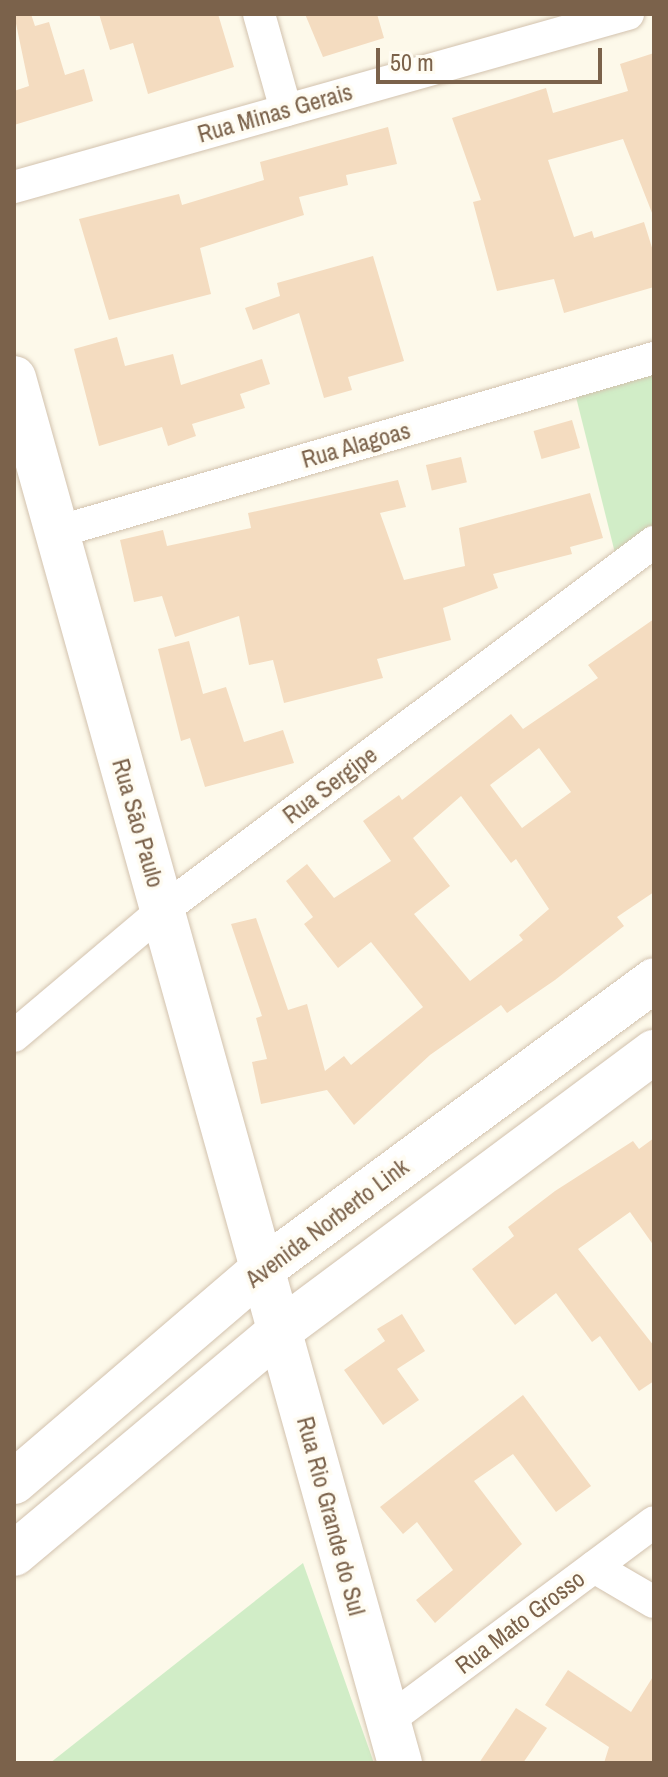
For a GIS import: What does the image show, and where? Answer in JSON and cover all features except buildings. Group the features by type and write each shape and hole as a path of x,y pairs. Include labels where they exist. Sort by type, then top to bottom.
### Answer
{"street":[{"path":"259,14 286,110"},
{"name":"Rua Minas Gerais","path":"14,187 617,15"},
{"name":"Rua Alagoas","path":"57,532 654,358"},
{"name":"Rua São Paulo","path":"14,378 264,1268"},
{"name":"Rua Sergipe","path":"14,1036 163,910 654,542"},
{"name":"Avenida Norberto Link","path":"14,1482 264,1268 654,980"},
{"path":"14,1554 282,1329 654,1052"},
{"name":"Rua Rio Grande do Sul","path":"264,1268 386,1722 400,1763"},
{"path":"121,1390 159,1435"},
{"name":"Rua Mato Grosso","path":"386,1722 654,1522"},
{"path":"594,1567 654,1602"}],"green space":[{"path":"654,366 654,533 617,561 574,389"},
{"path":"303,1563 374,1763 50,1763"}]}
